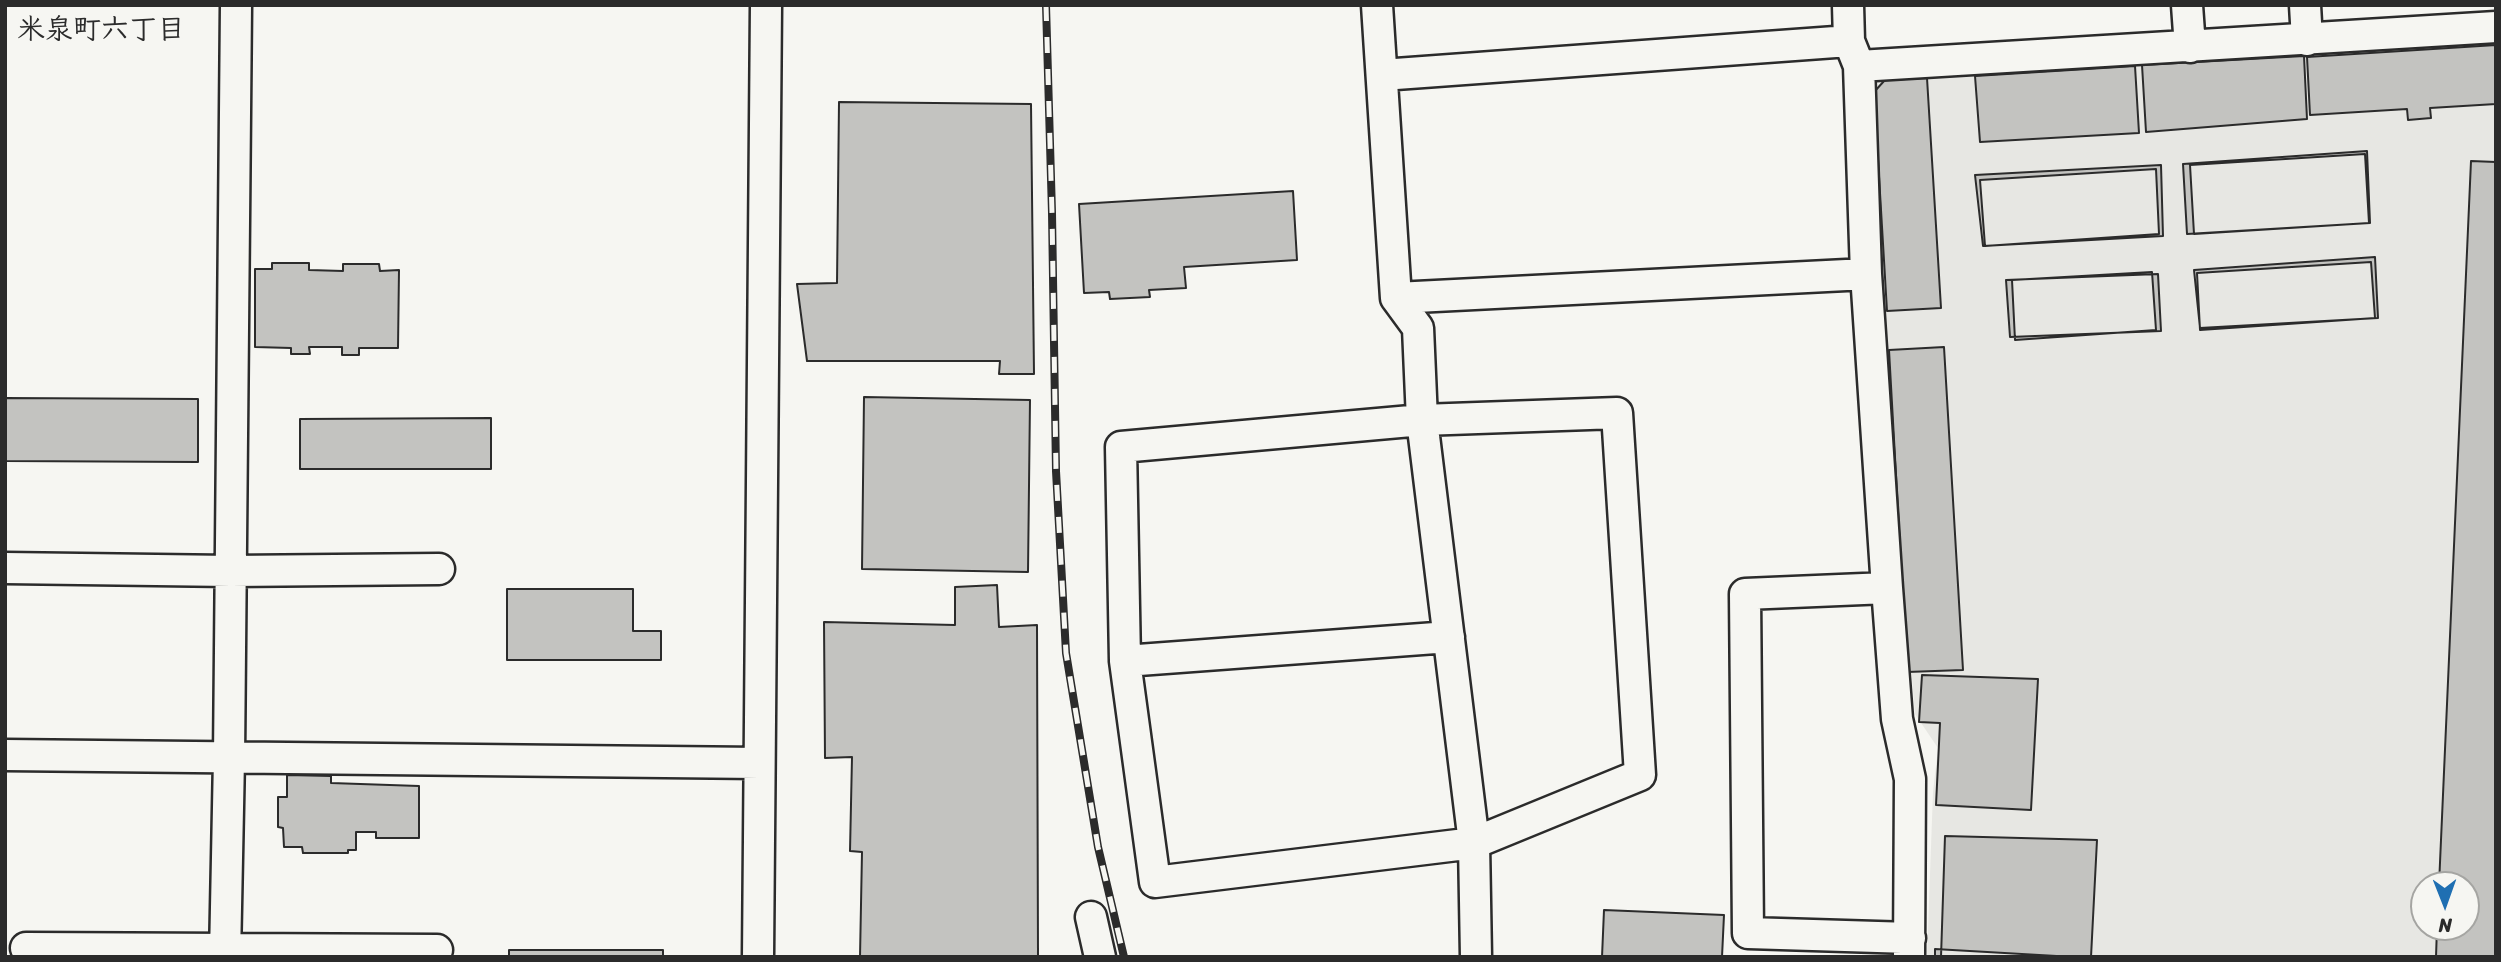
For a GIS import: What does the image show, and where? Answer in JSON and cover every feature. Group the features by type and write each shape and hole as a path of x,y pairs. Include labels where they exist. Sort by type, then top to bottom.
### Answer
{"street":[{"path":"225,953 236,5"},
{"path":"758,957 766,5"},
{"path":"1377,5 1396,298 1418,328 1422,420 1474,843 1476,957"},
{"path":"1848,5 1854,54 1886,587 1897,719 1910,779 1910,947 1748,933 1745,594 1886,587"},
{"path":"2187,5 2190,47"},
{"path":"2305,5 2307,40"},
{"path":"1381,75 1854,54 2190,47 2496,27"},
{"path":"1396,298 1866,274"},
{"path":"1616,413 1640,775 1474,843 1155,882 1125,661 1121,447 1422,420 1616,413"},
{"path":"5,568 231,571 439,569"},
{"path":"1125,661 1449,638"},
{"path":"5,755 759,763"},
{"path":"1091,917 1100,957"},
{"path":"26,948 225,953 437,950"}],"shaded area":[{"path":"2496,45 2496,957 1927,957 1933,792 1938,748 1915,714 1883,334 1876,78"}],"building":[{"path":"2496,45 2496,104 2430,108 2431,118 2408,120 2407,109 2310,115 2307,57"},
{"path":"2304,56 2307,119 2146,132 2142,65"},
{"path":"2135,66 2139,133 1980,142 1975,76"},
{"path":"1927,78 1941,308 1887,311 1874,92 1885,80"},
{"path":"839,102 1031,104 1034,374 999,374 1000,361 807,361 797,284 837,283"},
{"path":"2367,151 2370,223 2187,234 2183,164"},
{"path":"2365,154 2369,223 2194,234 2190,165"},
{"path":"2471,161 2496,162 2496,957 2436,957 2437,941 2480,941 2480,871 2440,871"},
{"path":"2161,165 2163,236 1983,246 1975,175"},
{"path":"2156,169 2159,234 1985,246 1980,180"},
{"path":"1293,191 1297,260 1184,267 1186,288 1149,290 1150,297 1110,299 1109,292 1084,293 1079,204"},
{"path":"2375,257 2378,318 2200,328 2194,270"},
{"path":"2371,262 2375,318 2200,330 2197,273"},
{"path":"272,263 309,263 309,270 343,271 343,264 379,264 380,271 399,270 398,348 359,348 359,355 342,355 342,347 309,347 310,354 291,354 291,348 255,347 255,269 272,269"},
{"path":"2152,272 2156,330 2015,340 2012,280"},
{"path":"2158,274 2161,331 2010,337 2006,280"},
{"path":"1944,347 1963,670 1907,672 1889,350"},
{"path":"864,397 1030,400 1028,572 862,569"},
{"path":"5,398 198,399 198,462 5,461"},
{"path":"491,418 491,469 300,469 300,419"},
{"path":"997,585 999,627 1037,625 1038,957 860,957 862,852 850,851 852,757 825,758 824,622 955,625 955,587"},
{"path":"507,589 633,589 633,631 661,631 661,660 507,660"},
{"path":"1922,675 2038,679 2031,810 1936,805 1940,723 1919,722"},
{"path":"287,775 331,776 331,783 419,786 419,838 376,838 376,832 356,832 356,850 348,850 348,853 303,853 302,847 284,847 283,828 278,827 278,797 287,797"},
{"path":"1945,836 2097,840 2091,957 1941,957"},
{"path":"1604,910 1724,915 1722,957 1602,957"},
{"path":"1935,949 2074,957 1935,957"},
{"path":"509,950 663,950 663,957 509,957"}],"railway":[{"path":"1046,5 1056,471 1066,653 1098,847 1124,957"}],"district":[{"name":"米泉町六丁目","path":"101,31"}]}
